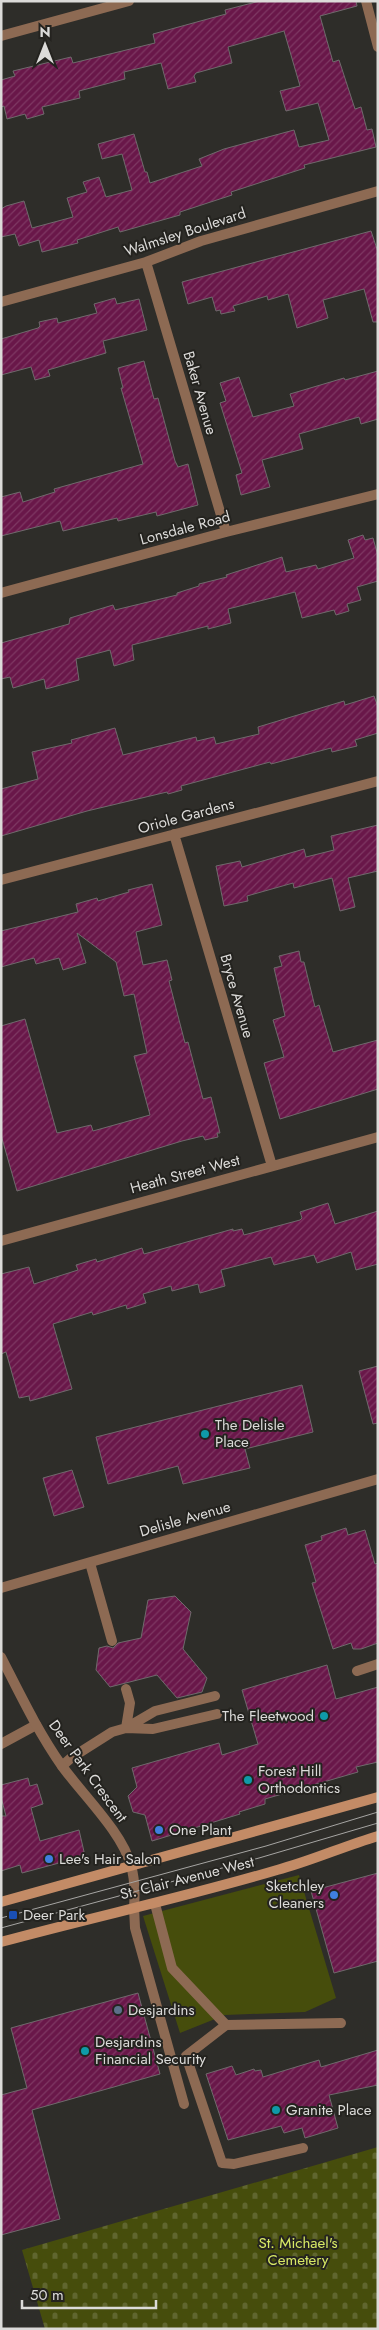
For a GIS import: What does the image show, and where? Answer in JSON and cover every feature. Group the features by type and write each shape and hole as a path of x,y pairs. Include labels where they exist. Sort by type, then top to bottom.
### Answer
{"main road":[{"name":"St. Clair Avenue West","path":"1,1902 378,1798"},
{"name":"St. Clair Avenue West","path":"1,1942 134,1907 155,1904 280,1870 378,1836"}],"street":[{"path":"1,36 129,1"},
{"path":"366,1 378,47"},
{"name":"Walmsley Boulevard","path":"1,302 146,262 200,241 378,191"},
{"name":"Baker Avenue","path":"146,262 226,532"},
{"name":"Lonsdale Road","path":"1,594 226,532 378,494"},
{"name":"Oriole Gardens","path":"1,880 378,782"},
{"name":"Bryce Avenue","path":"174,834 272,1166"},
{"name":"Heath Street West","path":"1,1241 378,1137"},
{"name":"Delisle Avenue","path":"1,1588 378,1479"},
{"path":"90,1563 112,1641"},
{"name":"Deer Park Crescent","path":"1,1657 36,1725 62,1766 116,1836 131,1866 135,1891 135,1928 184,2104"},
{"path":"357,1671 378,1664"},
{"path":"126,1689 130,1703 126,1728"},
{"path":"62,1766 71,1758 112,1732 126,1728 155,1711 215,1696"},
{"path":"126,1728 153,1729 217,1714"},
{"path":"1,1744 36,1725"},
{"path":"155,1904 172,1968 226,2025"},
{"path":"304,2148 234,2164 222,2163 186,2056 226,2025 341,2023"}],"green space":[{"path":"299,1875 336,1998 305,2012 225,2015 180,2033 143,1916"},
{"name":"St. Michael's Cemetery","path":"378,2147 378,2329 45,2329 22,2250"}],"building":[{"path":"260,1 356,1 357,6 320,16 333,62 339,60 355,109 361,107 367,130 372,129 376,147 304,165 305,168 231,192 232,195 180,212 180,215 120,232 118,227 77,240 78,243 42,252 39,240 19,246 15,234 1,237 1,209 6,206 24,201 32,228 73,217 67,198 87,192 83,182 99,177 106,197 132,190 122,154 102,159 98,144 134,134 150,183 202,166 199,159 224,149 294,130 299,147 329,140 318,103 286,111 280,91 300,86 284,31 228,47 232,63 196,73 194,76 196,82 168,89 161,63 124,72 125,79 79,91 80,98 42,107 44,114 27,119 25,114 7,119 4,106 1,107 1,80 15,76 13,71 71,57 73,63 155,43 153,34 226,14 225,10"},
{"path":"371,231 378,252 378,322 373,322 364,289 323,300 328,318 297,328 288,294 268,300 267,296 233,306 235,311 221,314 220,310 216,311 212,297 188,304 182,282"},
{"path":"115,298 117,304 139,299 147,330 103,341 106,353 48,370 50,376 35,380 31,367 1,375 1,339 38,328 40,326 39,322 57,318 58,323 97,313 94,304"},
{"path":"144,361 154,399 158,398 175,461 178,467 188,464 198,505 157,516 156,512 118,521 117,518 63,531 60,521 1,536 1,497 20,492 23,502 55,492 54,489 143,464 121,388 123,388 118,368"},
{"path":"378,371 378,419 361,424 359,417 299,434 303,449 262,460 270,487 241,495 236,475 242,473 220,403 226,401 220,383 239,377 253,417 294,406 290,394 344,378 345,380"},
{"path":"363,535 365,540 373,538 378,556 378,581 357,587 361,600 347,604 349,611 336,615 334,610 302,618 295,592 228,609 231,623 208,629 208,626 132,645 134,660 114,666 110,650 76,659 79,680 46,689 44,679 13,688 10,677 1,679 1,643 69,624 70,618 113,605 115,610 177,595 177,593 199,586 199,584 227,577 226,575 282,557 286,572 316,565 318,569 354,558 348,540"},
{"path":"374,696 378,707 378,733 355,740 357,746 332,752 331,748 271,764 270,762 181,786 182,790 168,794 167,792 87,811 1,836 1,789 38,779 32,752 72,743 71,740 115,728 123,755 196,737 197,741 214,737 216,744 259,734 258,727 344,701 345,705"},
{"path":"378,825 378,871 348,878 355,907 340,911 332,878 294,888 293,883 247,896 248,901 224,906 216,866 240,861 242,867 304,849 306,857 334,850 331,836"},
{"path":"152,884 162,925 136,932 143,965 167,960 172,980 169,981 185,1043 188,1042 203,1099 211,1097 220,1133 217,1133 218,1137 205,1140 203,1136 182,1141 17,1191 1,1135 1,1026 25,1019 57,1133 91,1125 93,1131 150,1115 134,1056 147,1053 134,994 124,996 116,962 77,933 86,963 63,970 59,958 36,964 34,958 1,967 1,931 78,912 76,904 97,898 98,901"},
{"path":"299,951 301,962 304,962 315,1007 319,1005 333,1052 378,1040 378,1089 280,1119 264,1063 284,1057 273,1020 285,1016 274,968 282,966 279,956"},
{"path":"328,1203 335,1224 378,1211 378,1264 356,1270 351,1252 317,1263 314,1255 274,1265 271,1257 221,1270 225,1286 200,1293 198,1284 172,1291 171,1286 143,1294 146,1303 127,1309 126,1305 93,1315 92,1312 53,1324 72,1389 30,1401 29,1396 19,1398 6,1352 1,1354 1,1274 29,1267 34,1284 78,1270 76,1265 96,1259 97,1262 142,1248 144,1254 233,1229 233,1231 242,1229 244,1235 300,1220 302,1218 300,1212"},
{"path":"378,1366 378,1423 373,1424 359,1371"},
{"name":"The Delisle Place","path":"302,1385 313,1432 245,1449 250,1468 183,1484 178,1466 108,1484 96,1437"},
{"path":"72,1470 84,1507 54,1516 43,1478"},
{"path":"346,1528 348,1535 365,1530 375,1564 378,1563 378,1643 361,1649 353,1649 351,1643 333,1649 312,1583 316,1582 305,1545 322,1540 321,1536"},
{"path":"175,1596 191,1612 183,1649 207,1678 202,1692 177,1698 157,1675 110,1687 96,1670 99,1648 107,1646 113,1648 118,1643 141,1638 148,1600"},
{"path":"327,1665 336,1699 378,1687 378,1762 356,1767 358,1772 265,1799 265,1804 239,1812 240,1814 152,1841 145,1815 133,1812 128,1796 137,1787 132,1768 219,1743 222,1755 258,1744 242,1690"},
{"path":"28,1778 30,1786 37,1784 43,1804 31,1808 40,1841 79,1830 85,1856 22,1873 20,1865 1,1871 1,1816 6,1816 1,1797 1,1785"},
{"path":"378,1873 378,1961 334,1973 311,1891"},
{"name":"Desjardins Financial Security","path":"138,1993 160,2074 32,2110 60,2219 1,2235 1,2095 27,2088 11,2028"},
{"name":"Granite Place","path":"378,2050 378,2085 329,2095 338,2128 305,2138 302,2128 284,2133 281,2126 228,2140 206,2074 232,2066 236,2075 254,2069 255,2071 261,2070 263,2077 319,2060 321,2067"}],"tram line":[{"path":"1,1918 266,1846 378,1812"},
{"path":"1,1928 259,1858 378,1823"}],"place":[{"name":"The Delisle Place","path":"205,1434"},
{"name":"The Fleetwood","path":"324,1716"},
{"name":"Forest Hill Orthodontics","path":"248,1780"},
{"name":"One Plant","path":"159,1830"},
{"name":"Lee's Hair Salon","path":"49,1859"},
{"name":"Sketchley Cleaners","path":"334,1895"},
{"name":"Deer Park","path":"13,1915"},
{"name":"Desjardins","path":"118,2010"},
{"name":"Desjardins Financial Security","path":"85,2051"},
{"name":"Granite Place","path":"276,2110"}]}
